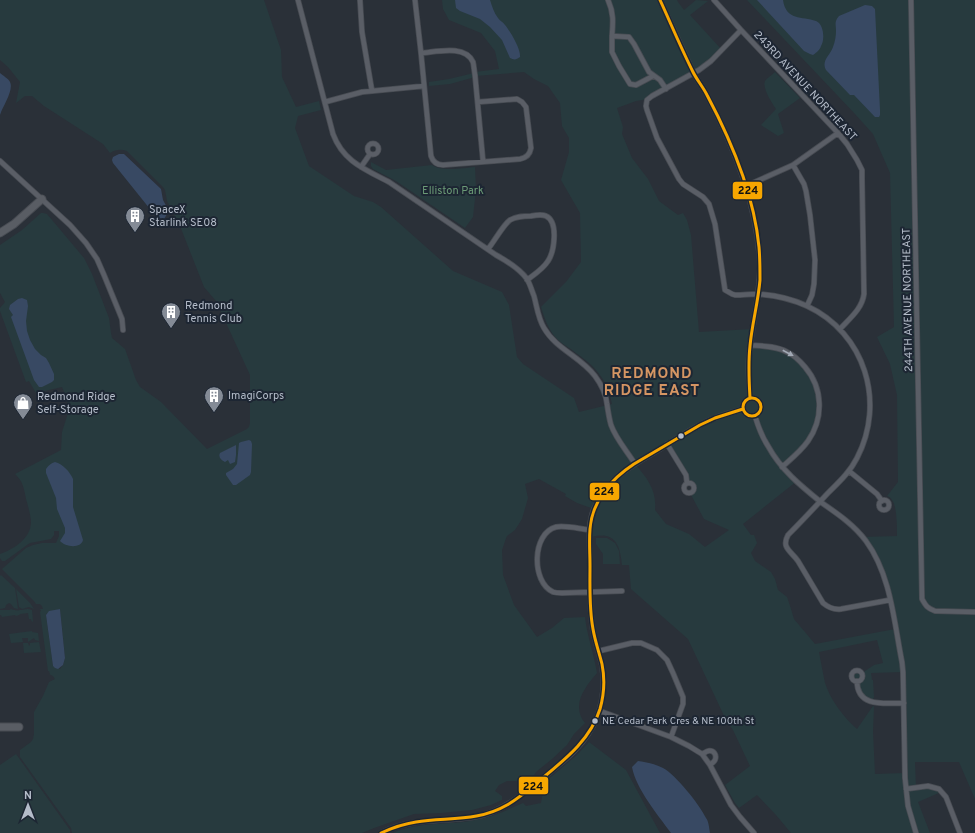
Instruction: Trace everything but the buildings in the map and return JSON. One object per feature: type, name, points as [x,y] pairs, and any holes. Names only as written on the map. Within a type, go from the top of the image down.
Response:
[{"type":"street","points":[[298,0],[333,134],[347,158],[389,182],[511,263],[527,280],[540,321],[549,336],[559,346],[584,364],[600,382],[606,396],[609,419],[615,433],[635,464]]},
{"type":"street","points":[[360,0],[362,32],[372,91]]},
{"type":"street","points":[[415,0],[431,156],[434,162],[441,165],[522,158],[529,154],[531,148],[526,107],[522,102],[517,100],[478,102]]},
{"type":"street","points":[[608,0],[612,8],[613,20],[612,52],[619,66],[630,84],[636,84],[653,76]]},
{"type":"street","points":[[660,0],[694,73],[729,142],[746,186],[754,219],[760,269],[749,356],[748,380],[750,398]]},
{"type":"street","name":"243RD AVENUE NORTHEAST","points":[[714,0],[838,133],[853,153],[862,170],[863,300],[858,309],[840,329]]},
{"type":"street","name":"244TH AVENUE NORTHEAST","points":[[911,0],[922,599],[929,609],[935,611],[975,612]]},
{"type":"street","points":[[741,30],[711,61],[694,73],[647,100],[647,110],[655,133],[679,179],[683,184],[703,197],[712,210],[725,290],[732,294],[758,294],[787,299],[807,306],[822,314],[840,329],[855,349],[863,366],[870,392],[867,434],[849,471],[788,535],[785,544],[788,550],[798,561],[823,603],[827,606],[836,610],[890,600]]},
{"type":"street","points":[[612,36],[629,38],[634,44],[649,72],[660,80],[666,89]]},
{"type":"street","points":[[421,53],[455,50],[463,52],[473,61],[483,161]]},
{"type":"street","points":[[324,102],[352,94],[424,86]]},
{"type":"street","points":[[746,186],[793,165],[838,133]]},
{"type":"street","points":[[361,167],[370,154]]},
{"type":"street","points":[[0,161],[70,225],[86,243],[97,259],[112,292],[122,319],[123,330]]},
{"type":"street","points":[[793,165],[804,184],[806,191],[815,260],[814,284],[812,295],[807,306]]},
{"type":"street","points":[[0,233],[14,224],[42,199]]},
{"type":"street","points":[[488,249],[507,223],[513,219],[540,215],[545,215],[548,217],[553,224],[554,243],[552,253],[544,266],[527,280]]},
{"type":"street","points":[[750,345],[774,348],[787,352],[796,358],[810,373],[818,389],[820,410],[818,422],[814,432],[801,450],[782,467]]},
{"type":"street","points":[[750,398],[756,399],[760,403],[761,409],[755,416],[746,414],[743,409],[745,401],[750,398]]},
{"type":"street","points":[[381,833],[398,826],[414,822],[475,816],[492,812],[506,806],[523,794],[573,752],[589,734],[600,711],[603,686],[599,651],[592,627],[590,592],[590,523],[599,499],[614,479],[667,444],[705,422],[743,409]]},
{"type":"street","points":[[755,416],[767,446],[776,461],[789,475],[851,524],[866,541],[882,569],[886,581],[902,662],[906,789],[908,806],[916,833]]},
{"type":"street","points":[[667,444],[686,475],[687,483]]},
{"type":"street","points":[[849,471],[877,494],[882,501]]},
{"type":"street","points":[[590,530],[562,527],[551,529],[545,534],[539,547],[538,557],[539,575],[542,582],[550,590],[562,593],[622,590]]},
{"type":"street","points":[[599,651],[632,643],[641,644],[656,650],[667,660],[680,690],[683,704],[671,737]]},
{"type":"street","points":[[857,681],[859,692],[869,701],[879,703],[904,703]]},
{"type":"street","points":[[600,711],[671,737],[690,746],[702,754],[731,805],[754,833]]},
{"type":"street","points":[[0,727],[19,727]]},
{"type":"street","points":[[702,754],[708,751],[714,752],[716,755],[715,759],[710,766]]},
{"type":"street","points":[[906,789],[928,786],[939,789],[946,797],[960,833]]},
{"type":"green space","points":[[0,0],[264,0],[281,50],[282,77],[296,107],[319,101],[321,110],[298,116],[295,128],[309,166],[354,196],[373,202],[381,207],[453,271],[502,292],[509,305],[517,357],[523,364],[574,398],[579,412],[612,404],[607,387],[600,374],[589,363],[555,337],[548,325],[541,307],[566,282],[581,262],[580,213],[561,180],[569,152],[569,138],[562,126],[560,103],[548,86],[524,72],[475,76],[450,84],[429,86],[429,82],[449,79],[475,72],[499,69],[495,51],[481,33],[449,20],[443,9],[442,0],[677,0],[684,10],[696,0],[708,1],[690,15],[722,50],[711,61],[648,99],[636,101],[617,108],[623,127],[622,134],[632,158],[648,179],[659,201],[678,215],[683,213],[687,220],[691,235],[699,332],[753,329],[751,345],[775,348],[796,358],[815,381],[819,410],[808,441],[782,467],[797,481],[743,524],[751,535],[754,535],[757,543],[751,553],[755,561],[771,572],[778,590],[787,597],[794,619],[815,644],[895,629],[881,569],[862,537],[897,536],[894,503],[891,498],[887,496],[898,482],[897,395],[890,364],[877,337],[894,327],[890,173],[873,134],[747,0],[975,0],[975,799],[959,762],[915,762],[916,788],[928,786],[941,792],[918,802],[930,833],[791,833],[757,795],[739,808],[725,785],[750,766],[733,730],[726,720],[688,639],[631,589],[629,565],[622,565],[617,543],[610,537],[590,537],[594,509],[577,503],[565,496],[566,494],[539,479],[525,484],[528,498],[522,519],[515,530],[507,536],[502,550],[503,575],[514,605],[537,637],[552,628],[564,618],[585,617],[597,673],[586,687],[581,697],[579,710],[585,723],[574,734],[567,745],[536,772],[530,781],[507,781],[499,785],[495,791],[502,796],[502,800],[491,805],[472,810],[414,814],[362,833],[72,833],[71,828],[20,757],[20,750],[33,739],[34,712],[49,682],[55,679],[49,674],[48,671],[40,612],[40,609],[43,609],[42,606],[40,604],[36,604],[2,569],[26,548],[42,543],[56,543],[59,536],[59,531],[54,531],[54,535],[51,539],[30,543],[5,561],[2,561],[0,558],[0,554],[21,542],[29,532],[31,526],[31,517],[24,489],[20,479],[15,474],[61,450],[62,432],[68,413],[68,406],[62,387],[36,393],[29,381],[26,382],[0,311],[0,308],[5,302],[0,293],[0,245],[22,230],[41,213],[47,214],[84,258],[92,274],[109,318],[112,338],[125,349],[140,387],[161,402],[207,449],[249,427],[250,375],[216,301],[204,287],[180,226],[167,201],[163,187],[127,151],[118,150],[110,153],[103,144],[44,106],[32,96],[25,96],[16,103],[20,82],[8,67],[0,60]],"holes":[[[667,445],[687,480],[693,486],[694,490],[690,493],[704,519],[729,530],[705,547],[689,534],[666,524],[655,510],[653,490],[635,464]],[[60,609],[65,658],[60,669],[53,666],[46,614]],[[877,640],[883,663],[874,665],[862,673],[859,671],[852,674],[852,677],[865,699],[872,702],[874,697],[871,673],[903,672],[905,773],[875,774],[873,731],[874,707],[873,706],[857,729],[852,725],[842,714],[827,689],[819,652]]]},
{"type":"green space","points":[[775,72],[800,98],[778,114],[784,133],[778,136],[761,125],[776,109],[764,84],[765,81]]},
{"type":"green space","name":"Elliston Park","points":[[371,162],[386,170],[432,165],[447,169],[475,167],[476,189],[473,217],[465,228],[396,181],[373,169]]},
{"type":"green space","points":[[596,538],[607,538],[615,543],[619,551],[620,564],[603,564],[603,554],[596,544]]},
{"type":"green space","points":[[1,575],[15,588],[18,609],[14,608],[9,603],[5,608],[0,609]]},
{"type":"green space","points":[[16,589],[34,609],[29,607],[22,609],[19,607]]},
{"type":"green space","points":[[0,610],[32,610],[33,621],[32,622],[31,619],[29,619],[28,613],[2,617],[0,615]]},
{"type":"green space","points":[[32,631],[38,633],[39,641],[35,640],[34,638],[28,642],[28,638],[22,638],[23,642],[11,643],[9,634]]},
{"type":"green space","points":[[39,642],[41,652],[24,653],[23,643],[28,643],[29,646],[30,643]]},
{"type":"green space","points":[[589,742],[626,770],[660,833],[393,833],[402,829],[421,825],[481,819],[523,803],[526,806],[541,803],[545,782],[577,755]]},
{"type":"green space","points":[[16,754],[70,830],[70,833],[0,833],[0,765]]},
{"type":"water","points":[[455,0],[490,0],[497,16],[515,40],[519,49],[520,57],[517,59],[510,58],[502,40],[490,27],[480,19],[456,8]]},
{"type":"water","points":[[757,0],[783,0],[787,11],[791,15],[819,23],[821,25],[823,36],[819,50],[813,55],[804,51]]},
{"type":"water","points":[[865,5],[872,6],[875,9],[880,110],[879,117],[875,117],[854,95],[850,95],[826,70],[825,67],[825,61],[832,50],[834,43],[837,18]]},
{"type":"water","points":[[0,73],[8,79],[11,89],[0,115]]},
{"type":"water","points":[[119,154],[124,154],[161,189],[163,200],[169,211],[164,219],[158,219],[113,163],[113,157]]},
{"type":"water","points":[[22,298],[27,300],[28,306],[26,321],[30,340],[35,349],[46,358],[54,374],[54,380],[42,387],[39,387],[34,380],[11,317],[13,315],[9,309],[10,305]]},
{"type":"water","points":[[249,440],[252,444],[250,475],[236,485],[233,485],[226,473],[233,469],[237,464],[239,443]]},
{"type":"water","points":[[236,445],[235,462],[230,464],[228,460],[225,462],[221,459],[219,456],[220,453]]},
{"type":"water","points":[[55,462],[66,469],[73,479],[73,507],[83,540],[82,543],[76,546],[65,545],[60,541],[65,533],[65,528],[57,509],[56,498],[46,473],[46,469]]},
{"type":"water","points":[[60,609],[65,658],[63,665],[58,669],[53,666],[46,615],[49,611]]},
{"type":"water","points":[[638,761],[650,763],[663,768],[687,790],[708,821],[710,833],[671,833],[648,802],[638,784],[632,767]]},
{"type":"transit line","name":"224","points":[[660,0],[693,72],[725,131],[747,188],[752,208],[759,247],[760,280],[749,353],[750,398]]},
{"type":"transit line","name":"224","points":[[752,398],[758,401],[761,407],[758,413],[752,416],[746,413],[743,407],[746,401],[752,398]]},
{"type":"transit line","name":"224","points":[[381,833],[398,826],[411,823],[474,817],[507,805],[527,791],[562,762],[585,738],[600,709],[604,681],[602,664],[593,629],[590,598],[590,529],[594,509],[610,484],[634,464],[700,425],[715,418],[743,409]]},
{"type":"place","name":"SpaceX Starlink SE08","points":[[135,233]]},
{"type":"place","name":"Redmond Tennis Club","points":[[171,329]]},
{"type":"place","name":"ImagiCorps","points":[[214,413]]},
{"type":"place","name":"Redmond Ridge Self-Storage","points":[[23,420]]},
{"type":"place","name":"NE Cedar Park Cres & NE 100th St","points":[[595,721]]},
{"type":"district","name":"REDMOND RIDGE EAST","points":[[652,382]]}]
